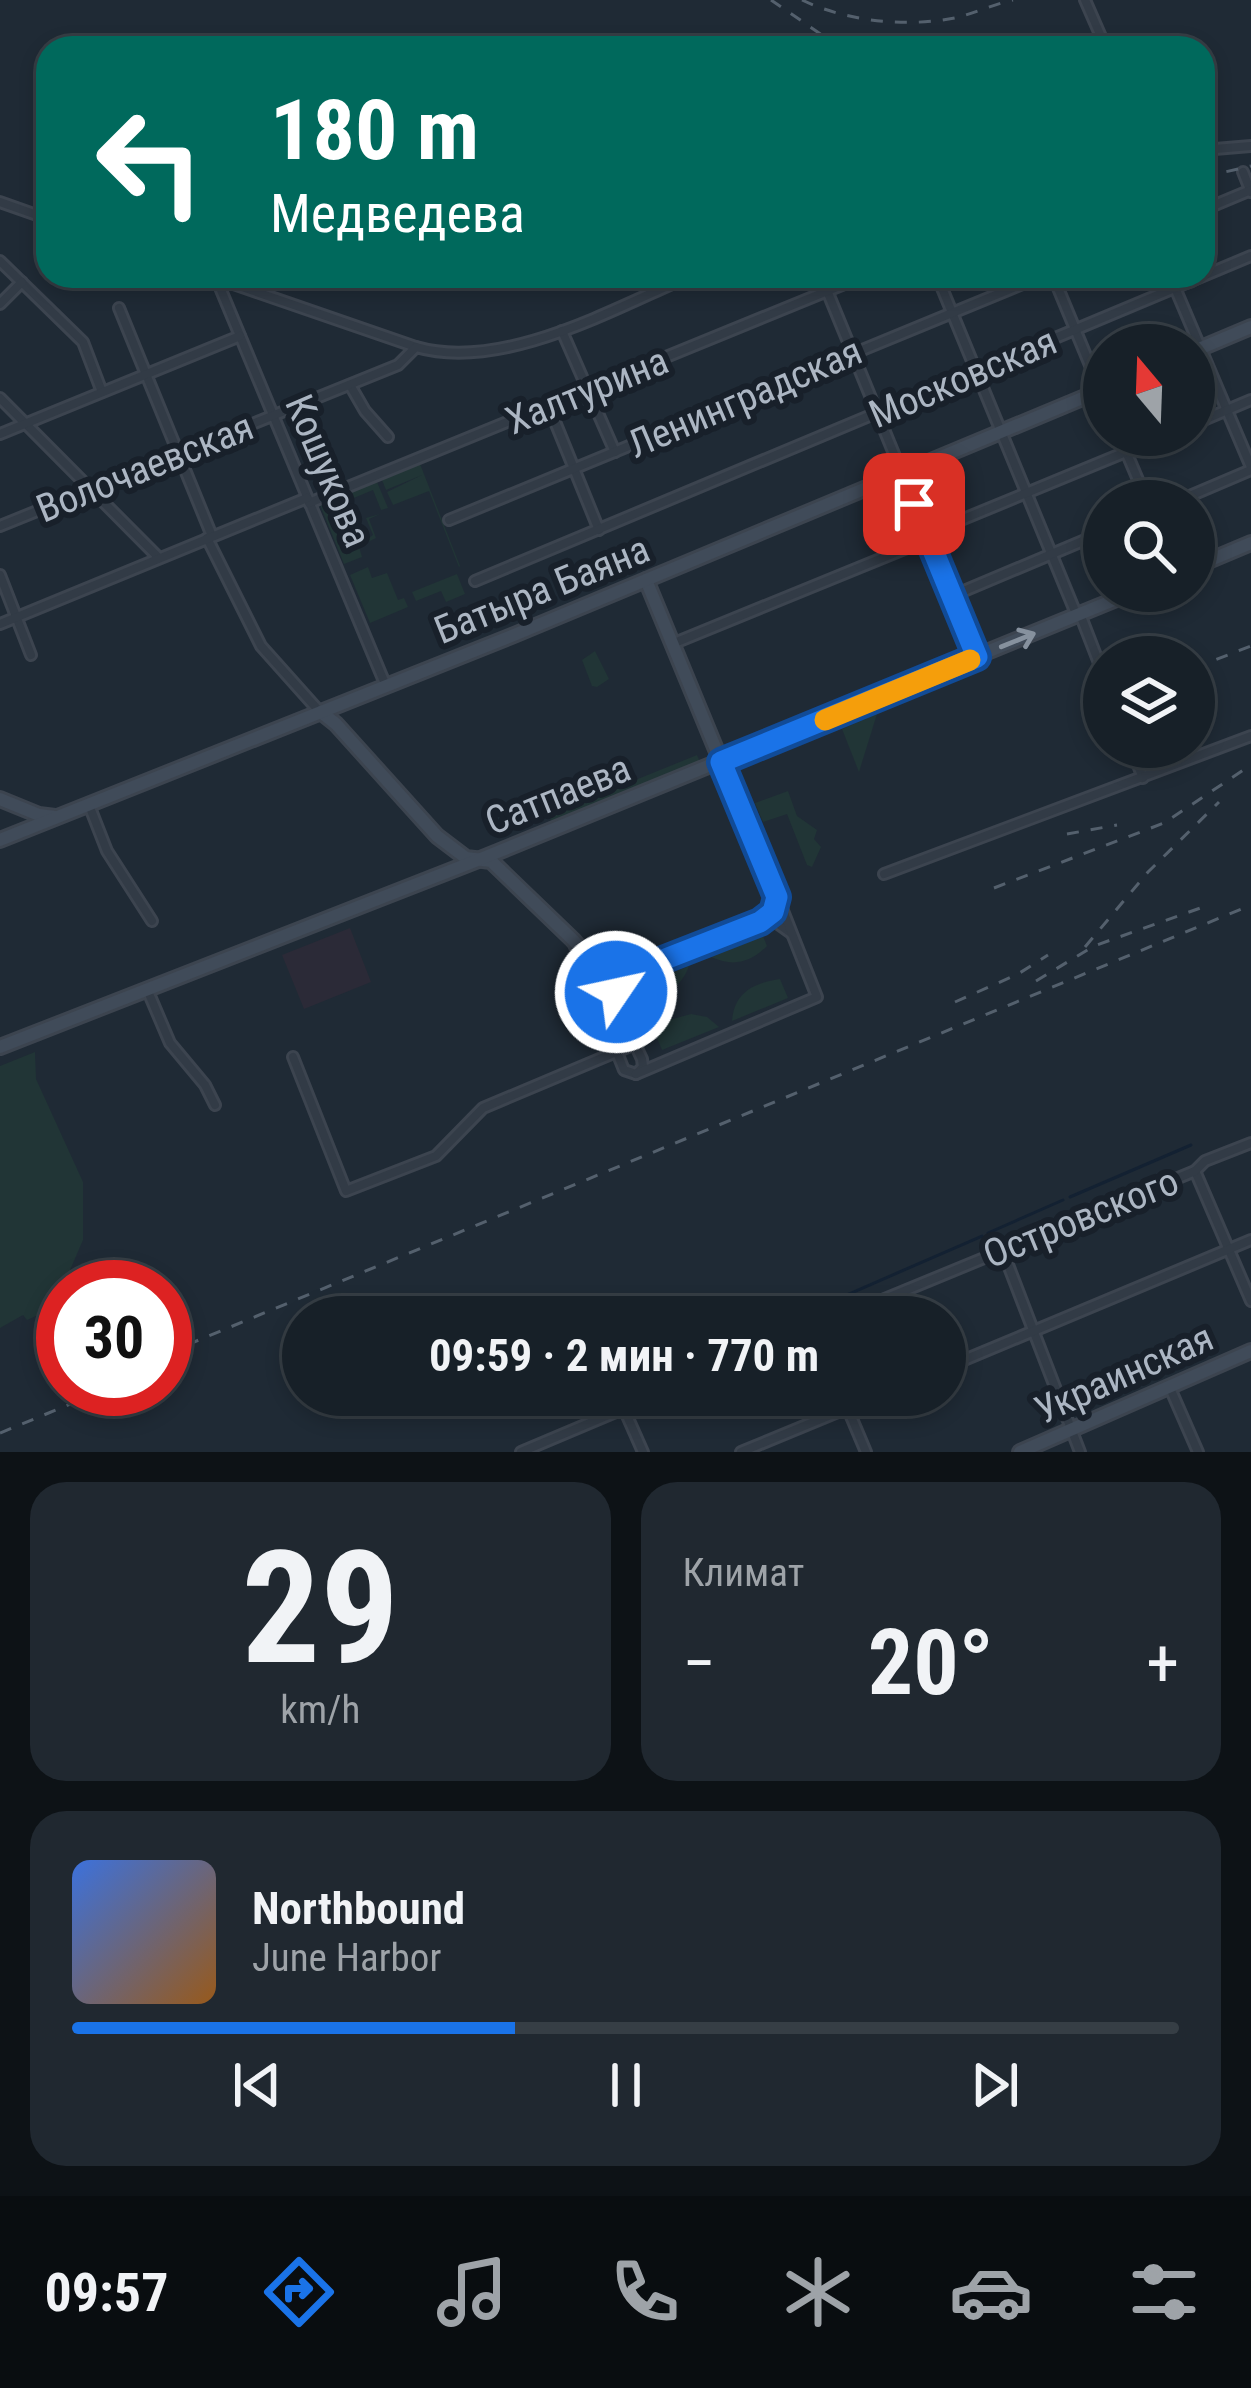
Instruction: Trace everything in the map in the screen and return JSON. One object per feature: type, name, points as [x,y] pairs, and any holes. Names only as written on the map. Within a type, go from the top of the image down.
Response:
[{"type":"street","points":[[1085,0],[1101,36]]},
{"type":"street","points":[[1215,149],[1251,146]]},
{"type":"street","points":[[1215,204],[1251,191],[1243,172]]},
{"type":"street","points":[[0,202],[36,215]]},
{"type":"street","name":"Московская","points":[[1215,271],[1251,256]]},
{"type":"street","points":[[0,261],[82,341],[102,392]]},
{"type":"street","points":[[0,304],[22,282]]},
{"type":"street","name":"Кошукова","points":[[218,288],[386,686]]},
{"type":"street","points":[[245,288],[416,347],[447,353],[479,352],[562,331],[662,288]]},
{"type":"street","points":[[826,288],[977,657]]},
{"type":"street","name":"Халтурина","points":[[0,624],[209,537],[549,407],[834,288]]},
{"type":"street","points":[[942,288],[1088,636]]},
{"type":"street","name":"Ленинградская","points":[[449,520],[1013,288]]},
{"type":"street","points":[[1058,288],[1083,348]]},
{"type":"street","points":[[1175,288],[1188,324]]},
{"type":"street","name":"Московская","points":[[475,581],[1175,288]]},
{"type":"street","points":[[119,308],[209,537],[261,646],[300,694],[336,724],[437,836],[469,859],[490,861],[615,976],[616,997]]},
{"type":"street","points":[[1215,342],[1251,327]]},
{"type":"street","points":[[562,331],[615,452]]},
{"type":"street","points":[[0,434],[240,336]]},
{"type":"street","name":"Волочаевская","points":[[0,526],[405,362],[416,347]]},
{"type":"street","points":[[350,385],[388,436]]},
{"type":"street","points":[[1215,386],[1251,469],[1215,485]]},
{"type":"street","points":[[0,398],[159,558]]},
{"type":"street","points":[[1215,415],[1251,400]]},
{"type":"street","name":"Батыра Баяна","points":[[5,838],[1083,401]]},
{"type":"street","points":[[549,407],[599,530]]},
{"type":"street","points":[[673,644],[1116,456]]},
{"type":"street","points":[[952,596],[1083,541]]},
{"type":"street","points":[[1215,558],[1251,543]]},
{"type":"street","points":[[0,574],[31,655]]},
{"type":"street","points":[[573,940],[626,1072],[636,1074],[817,997],[646,580]]},
{"type":"street","name":"Сатпаева","points":[[0,1048],[451,871],[1086,612]]},
{"type":"street","points":[[336,724],[330,713],[338,706]]},
{"type":"street","points":[[884,874],[1251,736]]},
{"type":"street","points":[[1139,768],[1143,778]]},
{"type":"street","points":[[5,802],[57,817]]},
{"type":"street","points":[[5,802],[20,813],[22,823],[5,838]]},
{"type":"street","points":[[89,805],[107,851],[152,921]]},
{"type":"street","points":[[421,881],[447,860],[437,836]]},
{"type":"street","points":[[451,871],[459,862],[453,849]]},
{"type":"street","points":[[615,976],[760,922],[773,912],[777,897]]},
{"type":"street","points":[[760,922],[777,923],[793,935]]},
{"type":"street","points":[[615,976],[616,997],[643,1064],[636,1074]]},
{"type":"street","points":[[147,989],[170,1043],[205,1084],[214,1105]]},
{"type":"street","points":[[292,1057],[346,1191],[436,1156],[483,1108],[635,1044]]},
{"type":"street","name":"Островского","points":[[891,1296],[1195,1172],[1205,1161],[1251,1143]]},
{"type":"street","points":[[1195,1172],[1251,1301]]},
{"type":"street","points":[[966,1359],[1251,1240]]},
{"type":"street","points":[[1002,1249],[1081,1452]]},
{"type":"street","name":"Украинская","points":[[1020,1452],[1251,1351]]},
{"type":"street","points":[[1169,1387],[1198,1452]]},
{"type":"street","points":[[521,1452],[607,1416]]},
{"type":"street","points":[[627,1416],[643,1452]]},
{"type":"street","points":[[741,1452],[829,1416]]},
{"type":"street","points":[[851,1416],[866,1452]]},
{"type":"shaded area","points":[[350,928],[371,982],[304,1009],[282,955]]},
{"type":"green space","points":[[420,464],[459,567],[429,491],[393,505],[387,492],[422,475],[386,490],[382,480]]},
{"type":"green space","points":[[377,482],[388,508],[381,510],[373,490],[349,500],[366,540],[373,535],[366,518],[380,514],[369,519],[376,538],[358,543],[362,557],[344,564],[320,505]]},
{"type":"green space","points":[[368,567],[372,578],[387,573],[398,600],[404,598],[408,607],[370,623],[350,575]]},
{"type":"green space","points":[[457,574],[465,594],[446,602],[441,591],[416,601],[412,592]]},
{"type":"green space","points":[[595,651],[609,679],[597,687],[592,686],[582,660]]},
{"type":"green space","points":[[877,714],[859,772],[842,729]]},
{"type":"green space","points":[[697,755],[700,762],[551,821],[549,815]]},
{"type":"green space","points":[[612,773],[615,782],[547,809],[543,800]]},
{"type":"green space","points":[[788,791],[797,816],[817,830],[814,839],[821,847],[812,867],[807,865],[787,814],[763,822],[755,803]]},
{"type":"green space","points":[[763,936],[767,946],[748,960],[727,962],[711,957]]},
{"type":"green space","points":[[689,966],[671,990],[641,998],[636,987]]},
{"type":"green space","points":[[780,979],[788,998],[732,1021],[741,996]]},
{"type":"green space","points":[[691,1014],[707,1017],[719,1027],[662,1050],[654,1031],[669,1020]]},
{"type":"green space","points":[[35,1052],[36,1079],[83,1182],[83,1240],[74,1260],[36,1260],[36,1316],[27,1320],[23,1315],[0,1328],[0,1066]]},
{"type":"waterway","points":[[1070,1197],[1191,1145]]},
{"type":"waterway","points":[[988,1233],[1063,1200]]},
{"type":"waterway","points":[[844,1296],[982,1236]]},
{"type":"railway","points":[[771,0],[824,36]]},
{"type":"railway","points":[[802,0],[859,18],[899,22],[959,17],[1013,0]]},
{"type":"railway","points":[[1215,174],[1251,166]]},
{"type":"railway","points":[[1215,660],[1251,646]]},
{"type":"railway","points":[[994,888],[1164,823],[1251,765]]},
{"type":"railway","points":[[1085,947],[1148,872],[1219,802]]},
{"type":"railway","points":[[1067,834],[1117,825]]},
{"type":"railway","points":[[192,1343],[1251,905]]},
{"type":"railway","points":[[1036,981],[1094,946],[1206,906]]},
{"type":"railway","points":[[955,1002],[1048,955]]},
{"type":"railway","points":[[0,1433],[41,1416]]},
{"type":"slow traffic","points":[[825,720],[970,660]]},
{"type":"route","points":[[616,992],[627,974],[760,922],[776,908],[777,897],[721,762],[977,657],[914,504]]}]
